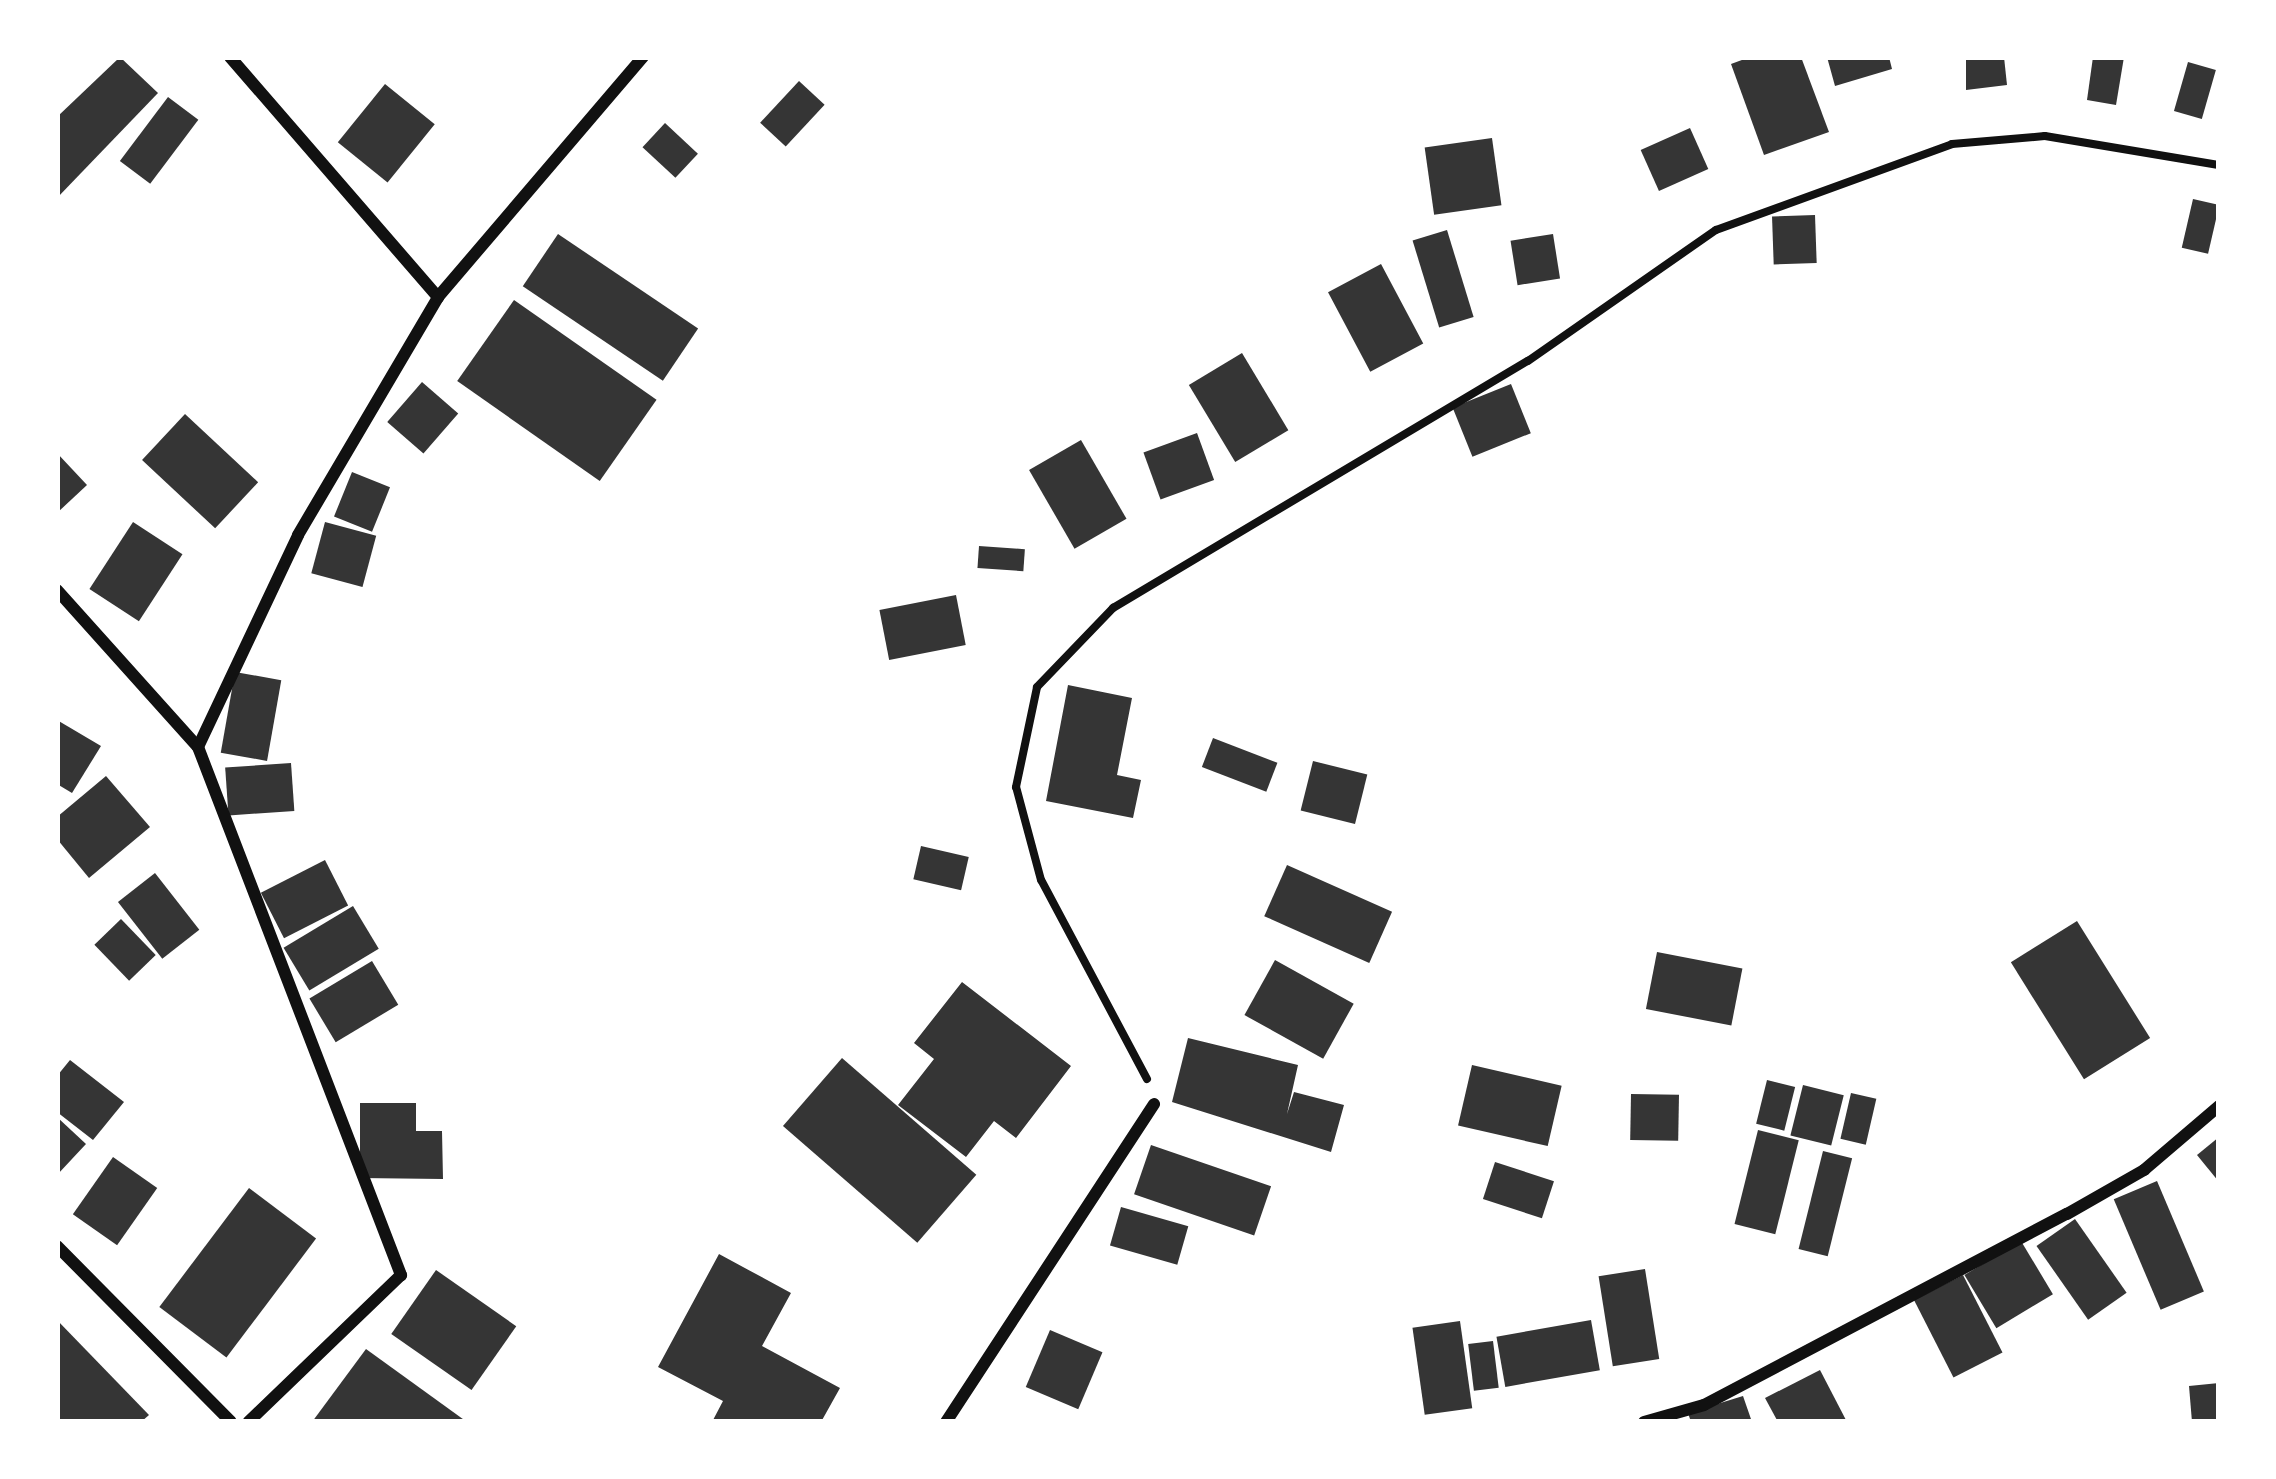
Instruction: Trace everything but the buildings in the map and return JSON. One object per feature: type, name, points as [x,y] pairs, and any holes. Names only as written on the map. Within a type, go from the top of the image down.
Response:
[{"type":"street","points":[[230,57],[438,297]]},
{"type":"street","points":[[198,747],[298,535],[438,297],[643,57]]},
{"type":"street","points":[[57,590],[198,747],[401,1275],[248,1422]]},
{"type":"street","points":[[946,1422],[1154,1104]]},
{"type":"street","points":[[1644,1422],[1704,1405],[2067,1214],[2144,1170],[2219,1106]]},
{"type":"street","points":[[57,1246],[230,1422]]},
{"type":"path","points":[[1154,1104],[1042,880],[1016,787],[1037,687],[1113,608],[1738,221],[1952,144],[2045,136],[2219,165]]}]
